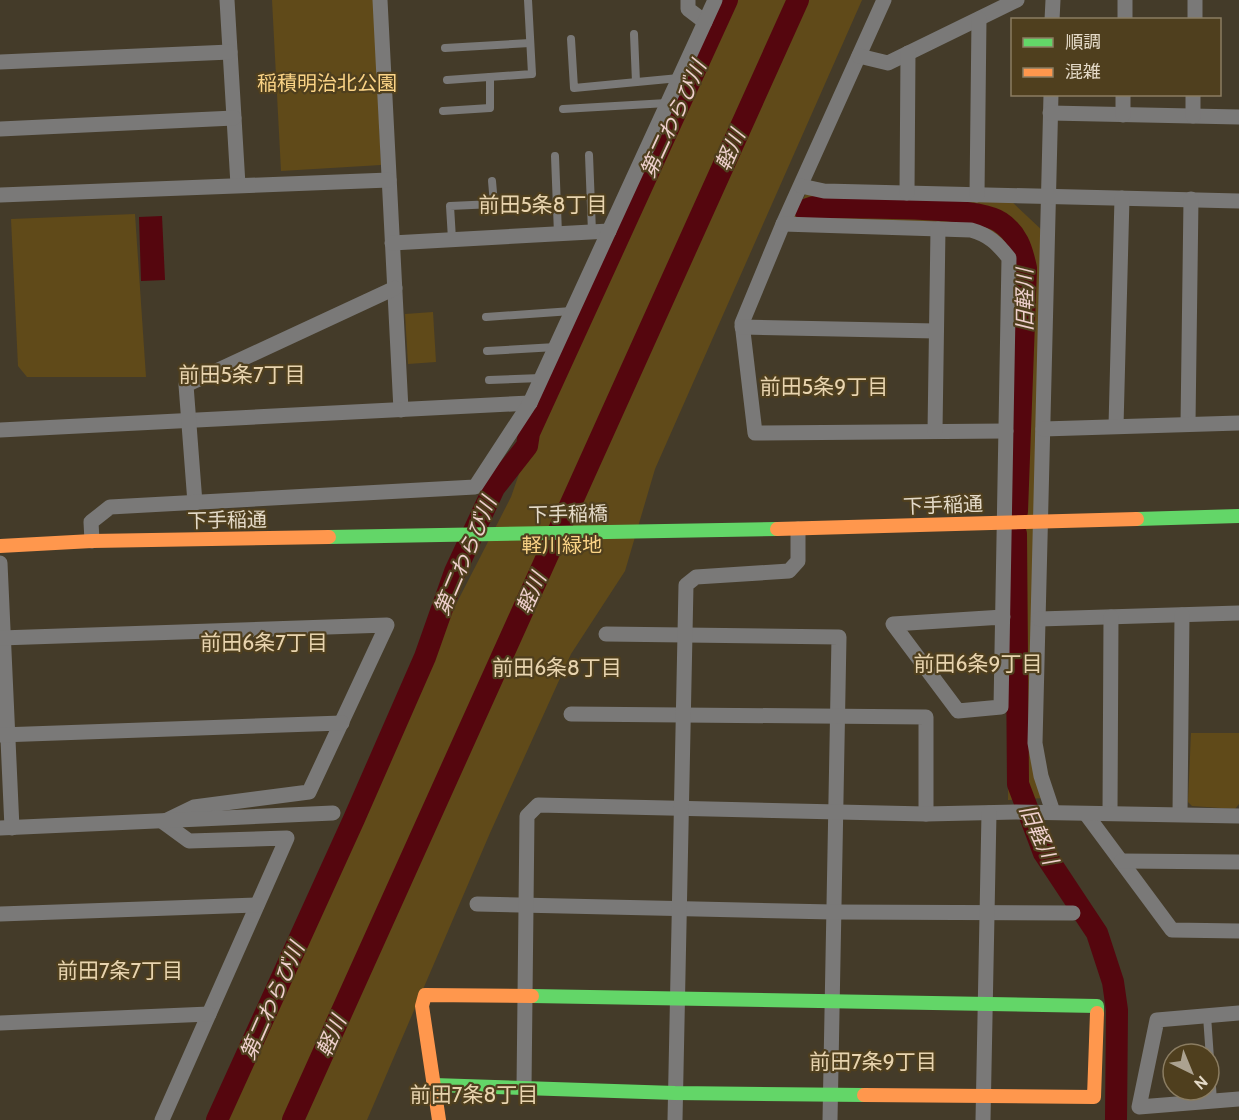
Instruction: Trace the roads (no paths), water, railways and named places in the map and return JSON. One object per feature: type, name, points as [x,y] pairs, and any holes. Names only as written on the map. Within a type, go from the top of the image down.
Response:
[{"type":"street","points":[[227,0],[238,185]]},
{"type":"street","points":[[380,0],[401,410]]},
{"type":"street","points":[[688,0],[688,9],[705,22]]},
{"type":"street","points":[[92,542],[91,522],[110,507],[475,487],[530,403],[715,0]]},
{"type":"street","points":[[884,0],[783,224],[742,322],[755,433],[1006,431]]},
{"type":"street","points":[[859,56],[888,63],[1017,0]]},
{"type":"street","points":[[1052,18],[1053,0]]},
{"type":"street","points":[[1125,0],[1125,18]]},
{"type":"street","points":[[1195,0],[1195,18]]},
{"type":"street","points":[[977,195],[979,18]]},
{"type":"street","points":[[0,62],[230,52]]},
{"type":"street","points":[[908,52],[908,193]]},
{"type":"street","points":[[1048,812],[1035,743],[1051,96]]},
{"type":"street","points":[[1123,115],[1124,96]]},
{"type":"street","points":[[1193,96],[1193,116]]},
{"type":"street","points":[[1050,113],[1239,117]]},
{"type":"street","points":[[0,129],[234,118]]},
{"type":"street","points":[[0,195],[389,180]]},
{"type":"street","points":[[801,186],[825,191],[1239,201]]},
{"type":"street","points":[[1116,426],[1122,198]]},
{"type":"street","points":[[1188,424],[1191,200]]},
{"type":"street","points":[[783,224],[971,230],[986,234],[1009,258],[1001,707],[958,711],[893,624],[1002,617]]},
{"type":"street","points":[[935,431],[938,229]]},
{"type":"street","points":[[392,243],[609,231]]},
{"type":"street","points":[[195,503],[186,386],[395,288]]},
{"type":"street","points":[[742,327],[936,331]]},
{"type":"street","points":[[0,430],[530,403]]},
{"type":"street","points":[[1043,429],[1239,423]]},
{"type":"street","name":"下手稲通","points":[[647,532],[1239,516]]},
{"type":"street","points":[[675,1120],[686,585],[696,576],[789,571],[798,561],[798,529]]},
{"type":"street","name":"下手稲橋","points":[[454,535],[647,532]]},
{"type":"street","name":"下手稲通","points":[[0,546],[454,535]]},
{"type":"street","points":[[0,563],[6,828],[333,813]]},
{"type":"street","points":[[1038,619],[1239,613]]},
{"type":"street","points":[[1180,814],[1182,615]]},
{"type":"street","points":[[1110,813],[1111,617]]},
{"type":"street","points":[[1,638],[387,625],[309,792],[194,807],[163,822]]},
{"type":"street","points":[[606,634],[684,633],[839,637],[830,1120]]},
{"type":"street","points":[[571,714],[682,713],[838,718],[926,717],[926,814]]},
{"type":"street","points":[[3,734],[342,723]]},
{"type":"street","points":[[524,1088],[527,816],[538,806],[926,814],[1048,812],[1239,816]]},
{"type":"street","points":[[984,1120],[989,813]]},
{"type":"street","points":[[1086,814],[1172,930],[1239,931]]},
{"type":"street","points":[[162,1120],[287,838],[189,841],[163,822]]},
{"type":"street","points":[[1120,861],[1239,862]]},
{"type":"street","points":[[477,904],[679,910],[1073,913]]},
{"type":"street","points":[[0,914],[257,905]]},
{"type":"street","points":[[434,1085],[675,1093],[1094,1097],[1097,1006],[986,1002],[425,995],[422,1006],[439,1120]]},
{"type":"street","points":[[1201,1102],[1139,1107],[1157,1020],[1239,1013]]},
{"type":"street","points":[[0,1023],[209,1014]]},
{"type":"street","points":[[1221,1100],[1239,1099]]},
{"type":"lane","points":[[447,80],[532,74],[528,0]]},
{"type":"lane","points":[[634,34],[636,82]]},
{"type":"lane","points":[[571,39],[574,88],[679,78]]},
{"type":"lane","points":[[445,48],[531,43]]},
{"type":"lane","points":[[444,111],[490,108],[490,77]]},
{"type":"lane","points":[[563,110],[668,103]]},
{"type":"lane","points":[[588,155],[592,232]]},
{"type":"lane","points":[[555,156],[558,234]]},
{"type":"lane","points":[[452,239],[450,206],[494,204],[492,181]]},
{"type":"lane","points":[[486,317],[572,310]]},
{"type":"lane","points":[[487,351],[556,347]]},
{"type":"lane","points":[[489,380],[542,378]]},
{"type":"lane","points":[[1207,1016],[1209,1042]]},
{"type":"waterway","name":"第二わらび川","points":[[217,1120],[425,657],[455,572],[494,488],[527,446],[529,433],[727,0]]},
{"type":"waterway","name":"軽川","points":[[293,1120],[798,0]]},
{"type":"waterway","name":"旧軽川","points":[[805,210],[814,207],[882,208],[965,213],[1000,222],[1015,236],[1026,268],[1017,511]]},
{"type":"waterway","name":"旧軽川","points":[[1016,534],[1018,784],[1044,853],[1097,933],[1113,982],[1117,1010],[1116,1120]]},
{"type":"district","name":"前田5条8丁目","points":[[543,204]]},
{"type":"district","name":"前田5条7丁目","points":[[242,374]]},
{"type":"district","name":"前田5条9丁目","points":[[824,386]]},
{"type":"district","name":"前田6条7丁目","points":[[264,642]]},
{"type":"district","name":"前田6条9丁目","points":[[978,663]]},
{"type":"district","name":"前田6条8丁目","points":[[557,667]]},
{"type":"district","name":"前田7条7丁目","points":[[120,970]]},
{"type":"district","name":"前田7条9丁目","points":[[873,1061]]},
{"type":"district","name":"前田7条8丁目","points":[[474,1094]]},
{"type":"park label","name":"稲積明治北公園","points":[[327,83]]},
{"type":"park label","name":"軽川緑地","points":[[562,545]]}]
